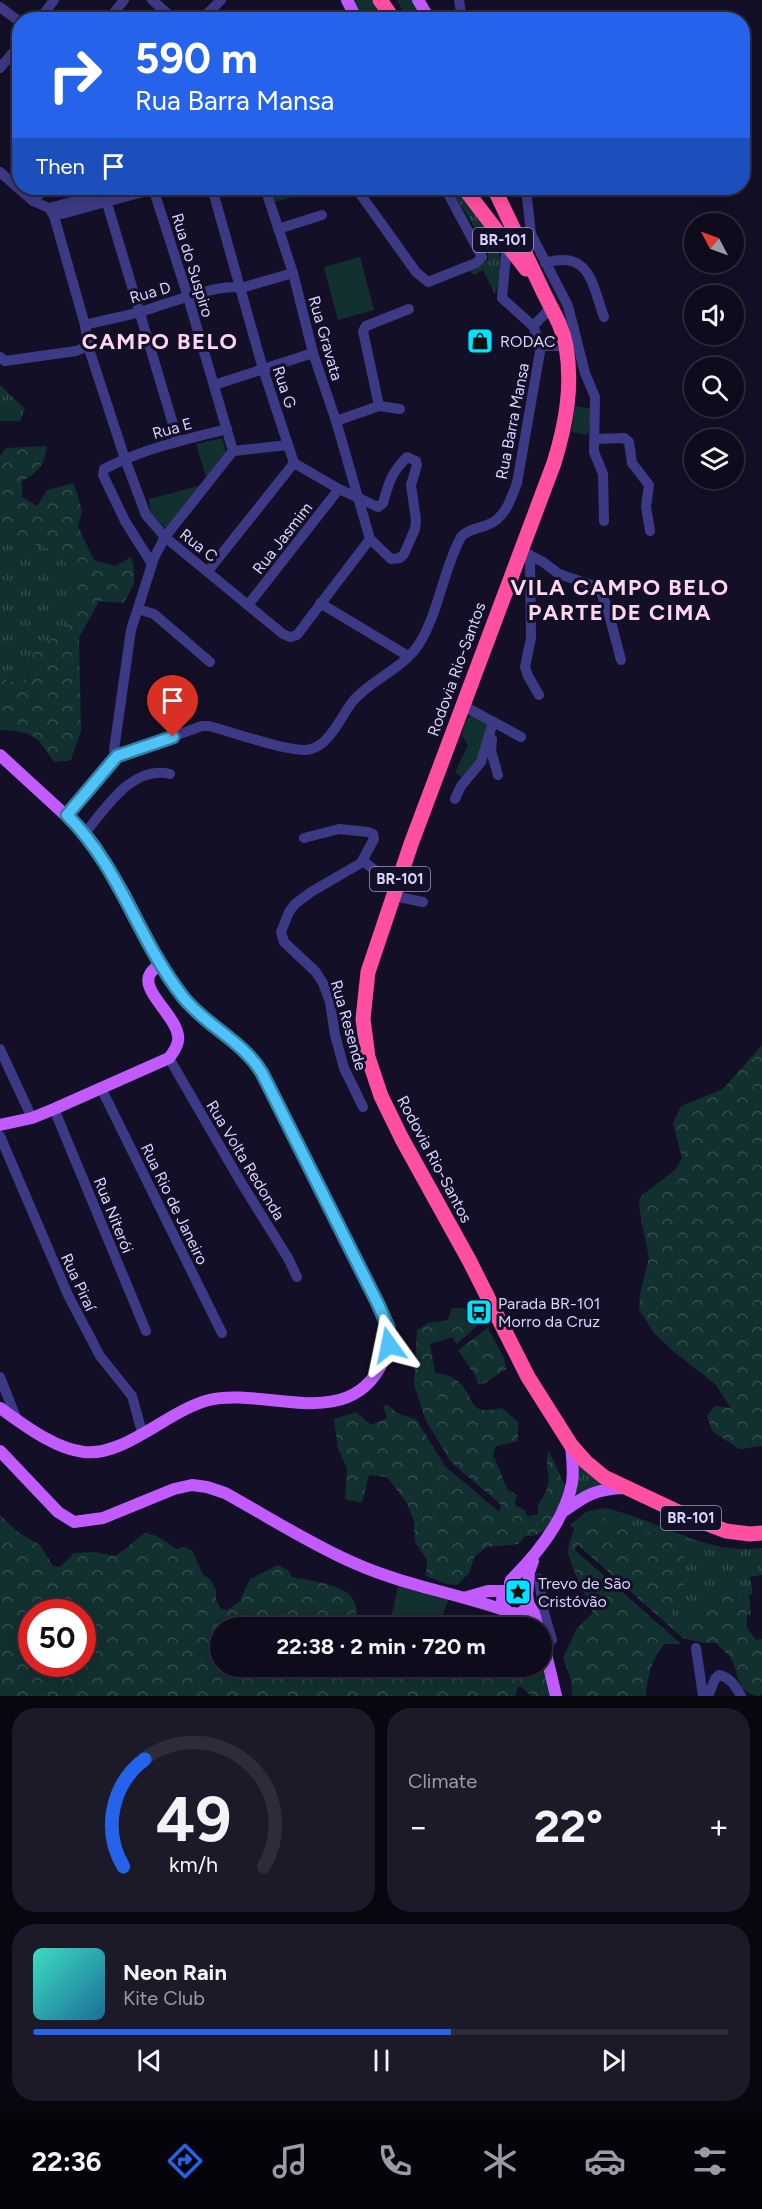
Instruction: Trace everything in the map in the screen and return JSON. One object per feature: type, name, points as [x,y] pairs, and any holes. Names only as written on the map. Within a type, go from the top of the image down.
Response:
[{"type":"highway","name":"Rodovia Rio-Santos","points":[[469,195],[543,291]]},
{"type":"highway","name":"Rodovia Rio-Santos","points":[[497,195],[552,307],[566,346],[569,402],[563,433],[525,553],[462,705],[368,972],[363,1019],[369,1057],[378,1086],[402,1139],[474,1270],[528,1377],[571,1445],[595,1470],[624,1488],[726,1531],[762,1533]]},
{"type":"main road","points":[[0,755],[85,833],[124,893],[160,964],[189,1004],[245,1051],[262,1073],[378,1304],[388,1327],[389,1345],[377,1374],[355,1394],[326,1402],[301,1404],[244,1397],[210,1400],[189,1408],[112,1449],[98,1453],[70,1449],[0,1408]]},
{"type":"main road","points":[[0,1125],[32,1118],[169,1058],[175,1049],[178,1032],[152,992],[148,979],[160,964]]},
{"type":"main road","points":[[516,1617],[502,1600],[510,1590],[511,1580],[536,1554],[564,1511],[573,1481],[571,1445]]},
{"type":"main road","points":[[0,1451],[58,1512],[74,1522],[103,1518],[192,1485],[207,1487],[225,1493],[354,1564],[398,1580],[467,1597],[511,1612],[533,1606]]},
{"type":"main road","points":[[564,1511],[592,1492],[624,1488]]},
{"type":"main road","points":[[536,1554],[529,1572],[536,1617]]},
{"type":"main road","points":[[467,1597],[488,1591],[523,1590],[533,1606]]},
{"type":"main road","points":[[552,1676],[556,1696]]},
{"type":"street","points":[[114,12],[124,0]]},
{"type":"street","points":[[152,0],[166,12]]},
{"type":"street","points":[[209,12],[221,0]]},
{"type":"street","points":[[0,68],[12,54]]},
{"type":"street","points":[[0,172],[12,183]]},
{"type":"street","points":[[26,195],[52,212],[85,325],[88,346],[125,459]]},
{"type":"street","points":[[33,201],[39,195]]},
{"type":"street","points":[[52,212],[101,195]]},
{"type":"street","points":[[104,195],[178,441]]},
{"type":"street","name":"Rua do Suspiro","points":[[157,195],[233,451]]},
{"type":"street","name":"Rua G","points":[[214,195],[263,369],[294,463]]},
{"type":"street","name":"Rua Gravata","points":[[267,195],[293,273],[312,353],[336,421],[370,539]]},
{"type":"street","points":[[361,195],[416,272],[428,282],[476,263],[482,256],[449,195]]},
{"type":"street","points":[[527,195],[531,234],[568,306],[585,374],[595,397],[594,452],[603,474],[604,521]]},
{"type":"street","points":[[278,230],[322,214]]},
{"type":"street","name":"Rua Barra Mansa","points":[[117,756],[202,726],[295,750],[311,749],[324,741],[356,699],[418,645],[427,628],[461,537],[470,530],[495,522],[509,504],[517,483],[541,346],[533,327],[502,298],[507,245]]},
{"type":"street","points":[[545,263],[561,258],[580,264],[587,270],[604,317]]},
{"type":"street","name":"Rua D","points":[[85,325],[188,297],[233,286],[241,288],[293,273]]},
{"type":"street","points":[[533,327],[552,307]]},
{"type":"street","points":[[379,406],[363,331],[366,326],[409,309]]},
{"type":"street","points":[[0,357],[5,361],[76,351],[88,346]]},
{"type":"street","name":"Rua Barra Mansa","points":[[541,346],[566,346]]},
{"type":"street","points":[[214,385],[312,353]]},
{"type":"street","points":[[336,421],[379,406],[400,409]]},
{"type":"street","name":"Rua E","points":[[152,564],[125,521],[103,475],[104,469],[125,459],[178,441],[227,429]]},
{"type":"street","points":[[595,439],[624,438],[629,442],[634,467],[649,485],[646,507],[650,531]]},
{"type":"street","points":[[67,815],[117,756],[114,750],[131,630],[152,564],[165,537],[233,451],[288,446]]},
{"type":"street","points":[[208,571],[294,463],[339,489],[378,507],[384,503],[391,475],[407,457],[416,461],[417,465],[411,485],[416,524],[404,554],[400,558],[391,559],[370,539],[320,603],[408,656]]},
{"type":"street","name":"Rua C","points":[[125,459],[146,515],[153,526],[283,634],[290,637],[297,635],[320,603]]},
{"type":"street","name":"Rua Jasmim","points":[[248,605],[339,489]]},
{"type":"street","points":[[525,553],[543,562],[559,574],[597,587],[607,607],[621,660]]},
{"type":"street","points":[[525,553],[532,628],[525,667],[539,695]]},
{"type":"street","points":[[138,609],[154,614],[210,662]]},
{"type":"street","points":[[462,705],[521,737]]},
{"type":"street","points":[[496,724],[491,744],[498,775]]},
{"type":"street","points":[[455,799],[461,786],[481,762],[496,724]]},
{"type":"street","points":[[85,833],[124,788],[135,779],[162,772],[170,774]]},
{"type":"street","points":[[304,838],[339,829],[373,834],[374,839],[363,861],[395,892],[423,902]]},
{"type":"street","name":"Rua Resende","points":[[363,861],[295,904],[281,932],[284,942],[315,971],[323,983],[330,1002],[335,1035],[344,1068],[363,1107]]},
{"type":"street","points":[[0,1049],[32,1118]]},
{"type":"street","name":"Rua Volta Redonda","points":[[169,1058],[288,1258],[297,1277]]},
{"type":"street","name":"Rua Rio de Janeiro","points":[[101,1088],[222,1333]]},
{"type":"street","name":"Rua Niterói","points":[[54,1109],[146,1331]]},
{"type":"street","name":"Rua Piraí","points":[[0,1136],[68,1295],[100,1356],[132,1396],[142,1432]]},
{"type":"street","points":[[0,1377],[17,1420]]},
{"type":"street","points":[[537,1617],[533,1606],[539,1579]]},
{"type":"street","points":[[696,1648],[703,1696]]},
{"type":"street","points":[[708,1696],[715,1679],[722,1675],[733,1684],[741,1696]]},
{"type":"green space","points":[[350,0],[373,0],[378,12],[356,12]]},
{"type":"green space","points":[[397,0],[414,0],[422,12],[403,12]]},
{"type":"green space","points":[[273,195],[300,195],[275,202]]},
{"type":"green space","points":[[454,195],[462,195],[493,238],[498,249],[500,275],[495,294],[483,270],[474,275],[470,271],[488,260],[488,249]]},
{"type":"green space","points":[[360,257],[374,310],[338,320],[324,267]]},
{"type":"green space","points":[[0,385],[25,409],[20,421],[0,421]]},
{"type":"green space","points":[[575,406],[593,409],[588,435],[571,432]]},
{"type":"green space","points":[[222,438],[227,456],[207,480],[196,444]]},
{"type":"green space","points":[[47,446],[40,467],[22,481],[22,497],[37,506],[47,490],[74,483],[82,511],[78,526],[94,560],[115,566],[131,557],[134,576],[130,592],[123,603],[99,601],[79,638],[81,731],[71,760],[54,762],[33,736],[0,730],[0,676],[9,681],[27,683],[32,652],[63,631],[77,599],[73,574],[57,551],[18,540],[0,521],[0,456],[6,448]]},
{"type":"green space","points":[[202,485],[167,529],[151,515],[149,499]]},
{"type":"green space","points":[[0,521],[18,540],[57,550],[73,574],[77,599],[63,631],[32,652],[27,683],[9,681],[0,676]]},
{"type":"green space","points":[[470,715],[491,723],[483,749],[464,778],[455,773],[468,745],[462,736],[464,724]]},
{"type":"green space","points":[[762,1045],[762,1446],[739,1449],[712,1431],[707,1416],[715,1406],[731,1408],[715,1384],[654,1333],[639,1310],[640,1294],[649,1258],[639,1201],[642,1195],[675,1170],[682,1158],[673,1124],[681,1106],[723,1089]]},
{"type":"green space","points":[[452,1308],[469,1310],[481,1322],[457,1344],[452,1337],[430,1344],[435,1373],[447,1375],[462,1385],[477,1408],[492,1410],[502,1408],[518,1422],[518,1441],[496,1446],[493,1455],[508,1490],[517,1495],[516,1506],[525,1510],[527,1516],[538,1514],[539,1503],[548,1486],[547,1456],[549,1451],[566,1488],[557,1513],[548,1527],[535,1535],[526,1536],[518,1544],[487,1547],[475,1556],[469,1573],[457,1585],[446,1584],[426,1576],[427,1560],[415,1542],[414,1521],[407,1503],[387,1477],[369,1475],[362,1503],[345,1499],[347,1468],[338,1449],[334,1419],[356,1412],[371,1425],[387,1418],[383,1405],[388,1405],[400,1414],[416,1419],[445,1466],[499,1512],[501,1505],[451,1462],[426,1421],[414,1384],[417,1330],[428,1323],[448,1320]]},
{"type":"green space","points":[[488,1328],[504,1358],[506,1369],[478,1385],[476,1377],[458,1350]]},
{"type":"green space","points":[[575,1460],[606,1484],[573,1500]]},
{"type":"green space","points":[[604,1508],[721,1547],[762,1548],[762,1575],[750,1577],[753,1593],[749,1595],[751,1616],[747,1613],[743,1595],[704,1599],[695,1618],[678,1627],[669,1606],[675,1543],[649,1532],[620,1525],[598,1515],[584,1518],[574,1528],[570,1525],[586,1512]]},
{"type":"green space","points":[[0,1515],[19,1533],[40,1545],[53,1566],[60,1567],[74,1553],[95,1552],[115,1556],[145,1533],[157,1536],[176,1549],[185,1547],[193,1551],[202,1573],[211,1580],[221,1609],[227,1610],[240,1601],[250,1579],[278,1565],[288,1570],[292,1577],[340,1589],[355,1603],[355,1617],[210,1617],[210,1677],[548,1677],[553,1696],[531,1696],[522,1687],[518,1687],[515,1696],[0,1696]]},
{"type":"green space","points":[[598,1515],[620,1525],[649,1532],[675,1543],[685,1558],[683,1594],[669,1606],[678,1626],[695,1618],[704,1599],[731,1590],[743,1595],[747,1613],[747,1628],[756,1640],[762,1639],[762,1694],[759,1696],[745,1691],[730,1657],[716,1643],[683,1638],[578,1545],[575,1550],[681,1644],[665,1644],[660,1649],[651,1668],[646,1696],[572,1696],[571,1679],[563,1658],[577,1628],[592,1614],[593,1607],[581,1588],[567,1552],[574,1528],[584,1518]]},
{"type":"green space","points":[[398,1586],[449,1598],[442,1617],[391,1617]]},
{"type":"place","name":"RODAC","points":[[480,341]]},
{"type":"place","name":"Parada BR-101 Morro da Cruz","points":[[479,1312]]},
{"type":"place","name":"Trevo de São Cristóvão","points":[[518,1592]]},
{"type":"district","name":"CAMPO BELO","points":[[160,341]]},
{"type":"district","name":"VILA CAMPO BELO PARTE DE CIMA","points":[[620,600]]},
{"type":"route","points":[[173,737],[117,756],[67,815],[96,847],[124,893],[152,951],[184,998],[256,1063],[378,1304],[388,1327],[389,1345]]}]
